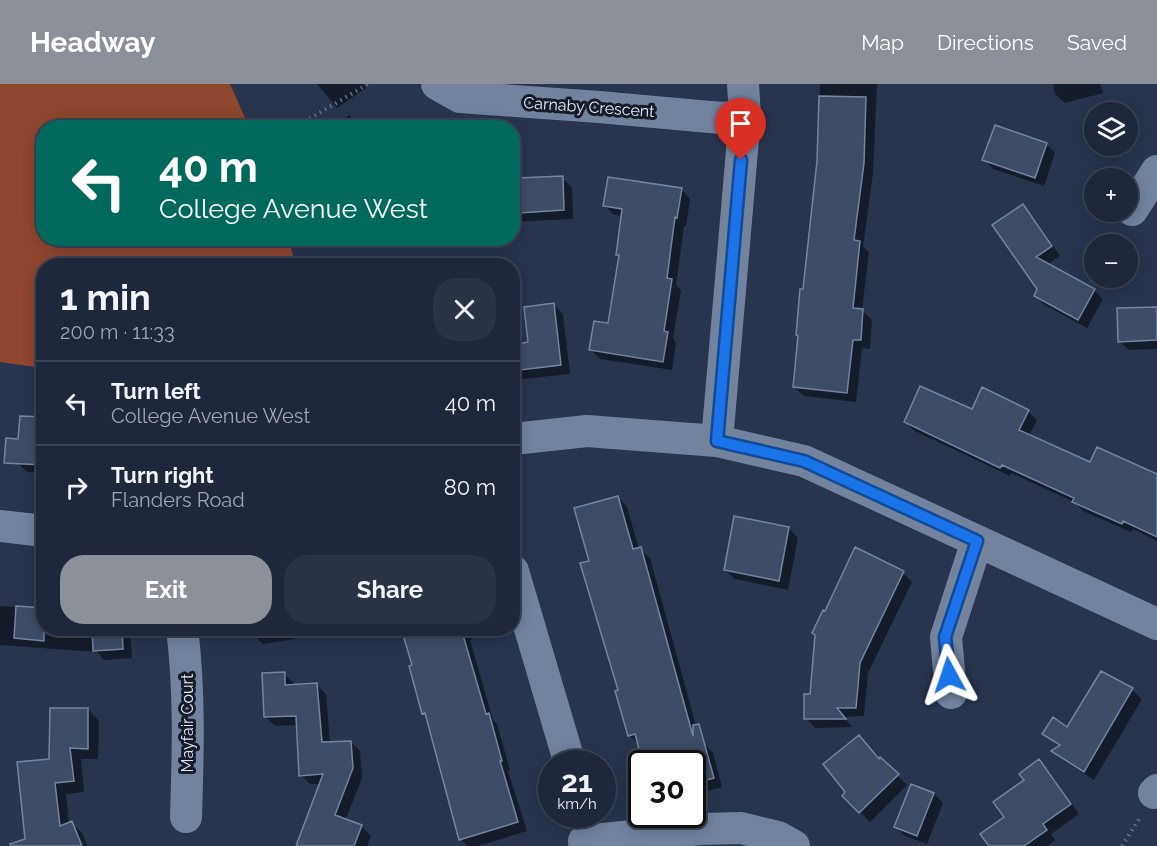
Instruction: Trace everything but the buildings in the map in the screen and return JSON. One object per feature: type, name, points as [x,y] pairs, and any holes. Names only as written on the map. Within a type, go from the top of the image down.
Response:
[{"type":"street","name":"Carnaby Crescent","points":[[437,84],[460,97],[599,106],[721,118],[745,116]]},
{"type":"street","points":[[717,441],[745,116],[743,84]]},
{"type":"street","points":[[1138,201],[1157,171]]},
{"type":"street","points":[[520,438],[587,431],[717,441],[804,461],[1157,624]]},
{"type":"street","points":[[0,526],[36,530]]},
{"type":"street","points":[[951,693],[945,637],[977,541]]},
{"type":"street","points":[[520,595],[566,750]]},
{"type":"street","name":"Mayfair Court","points":[[183,636],[189,733],[186,817]]},
{"type":"street","points":[[583,834],[684,838],[741,828],[778,837],[794,846]]},
{"type":"path","points":[[307,120],[368,84]]},
{"type":"path","points":[[1122,846],[1156,792]]},
{"type":"shaded area","points":[[0,84],[230,84],[246,120],[36,120],[36,246],[290,246],[294,258],[36,258],[36,367],[0,362]]},
{"type":"route","points":[[741,160],[717,441],[804,461],[977,541],[968,574],[945,637],[949,675]]}]
